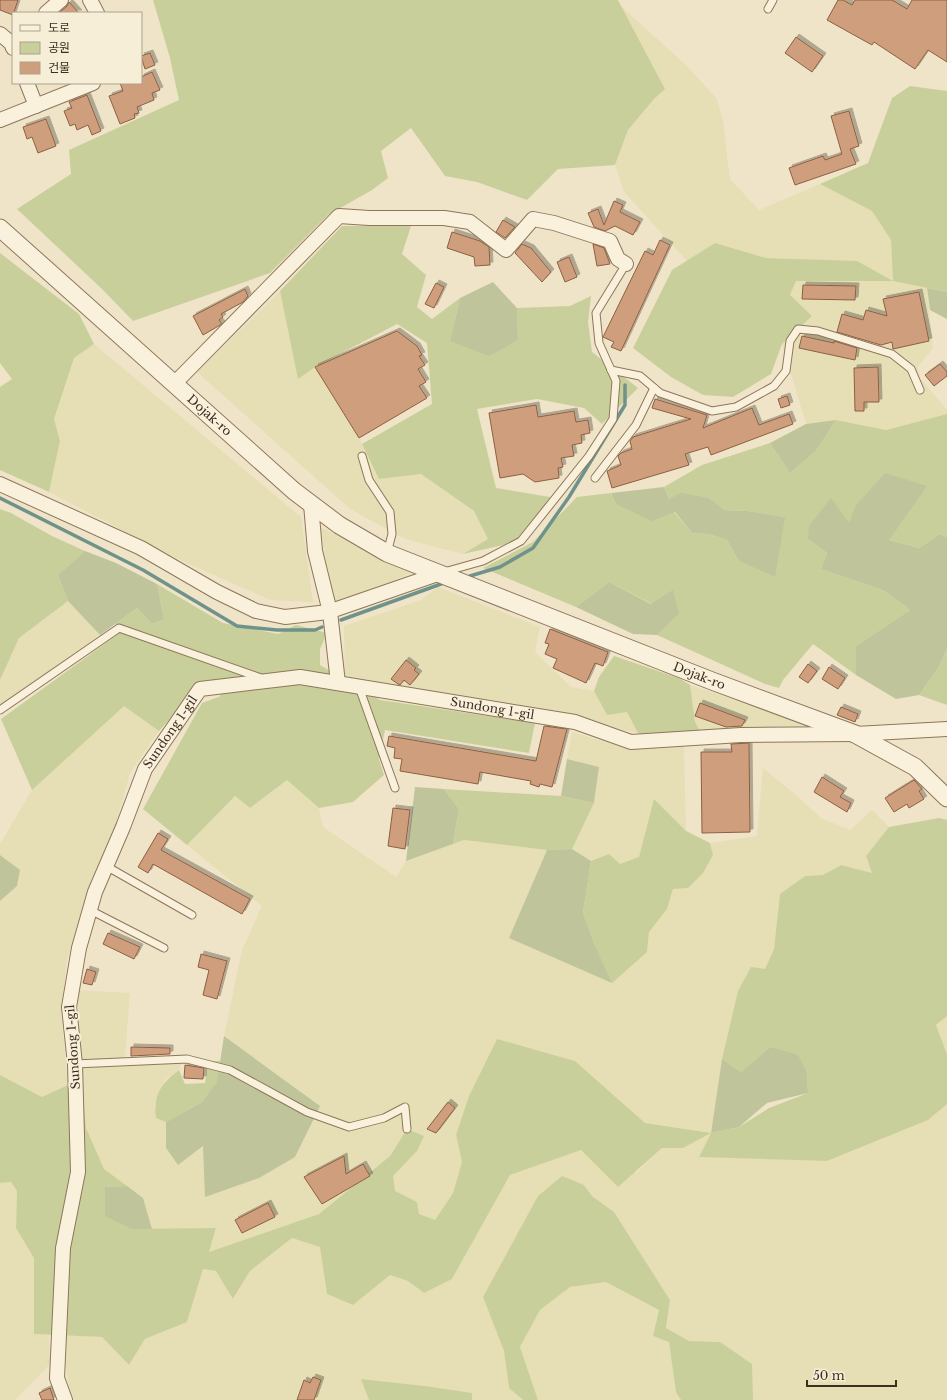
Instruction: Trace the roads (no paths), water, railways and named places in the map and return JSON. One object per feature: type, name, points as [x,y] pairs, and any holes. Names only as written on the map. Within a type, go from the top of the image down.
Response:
[{"type":"street","points":[[47,12],[61,0]]},
{"type":"street","points":[[90,0],[96,12]]},
{"type":"street","points":[[0,34],[12,44]]},
{"type":"street","points":[[27,84],[36,106]]},
{"type":"street","points":[[0,120],[91,84]]},
{"type":"street","points":[[175,383],[339,216],[369,218],[444,218],[470,222],[506,250],[533,219],[554,223],[610,241],[618,259],[626,264]]},
{"type":"street","name":"Dojak-ro","points":[[0,228],[294,491],[339,525],[387,553],[438,574],[712,681],[855,734],[915,767],[947,798]]},
{"type":"street","points":[[0,484],[141,548],[217,592],[256,611],[285,617],[330,612],[438,574]]},
{"type":"street","points":[[311,504],[315,551],[330,612],[338,684]]},
{"type":"street","name":"Sundong 1-gil","points":[[65,1400],[57,1378],[63,1248],[78,1172],[75,1064],[69,1007],[79,948],[95,892],[124,827],[145,769],[200,689],[300,677],[575,722],[631,742],[741,735],[855,734],[947,729]]},
{"type":"lane","points":[[768,9],[773,0]]},
{"type":"lane","points":[[438,574],[483,561],[521,541],[589,456],[613,419],[616,381],[599,343],[596,312],[626,264]]},
{"type":"lane","points":[[611,370],[640,376],[660,393],[712,410],[736,407],[774,386],[786,371],[790,342],[798,329],[818,331],[892,354],[911,369],[920,390]]},
{"type":"lane","points":[[595,478],[636,425],[654,388]]},
{"type":"lane","points":[[362,456],[369,480],[390,512],[392,534],[387,553]]},
{"type":"lane","points":[[0,710],[119,628],[269,681]]},
{"type":"lane","points":[[359,687],[395,788]]},
{"type":"lane","points":[[106,866],[192,915]]},
{"type":"lane","points":[[90,910],[164,948]]},
{"type":"lane","points":[[75,1064],[187,1059],[230,1070],[307,1112],[348,1127],[384,1118],[404,1107],[407,1129]]},
{"type":"waterway","points":[[470,576],[500,567],[533,548],[569,497],[625,405],[625,385]]},
{"type":"waterway","points":[[0,498],[143,570],[237,626],[277,630],[315,630],[322,627]]},
{"type":"waterway","points":[[341,620],[441,584]]}]
